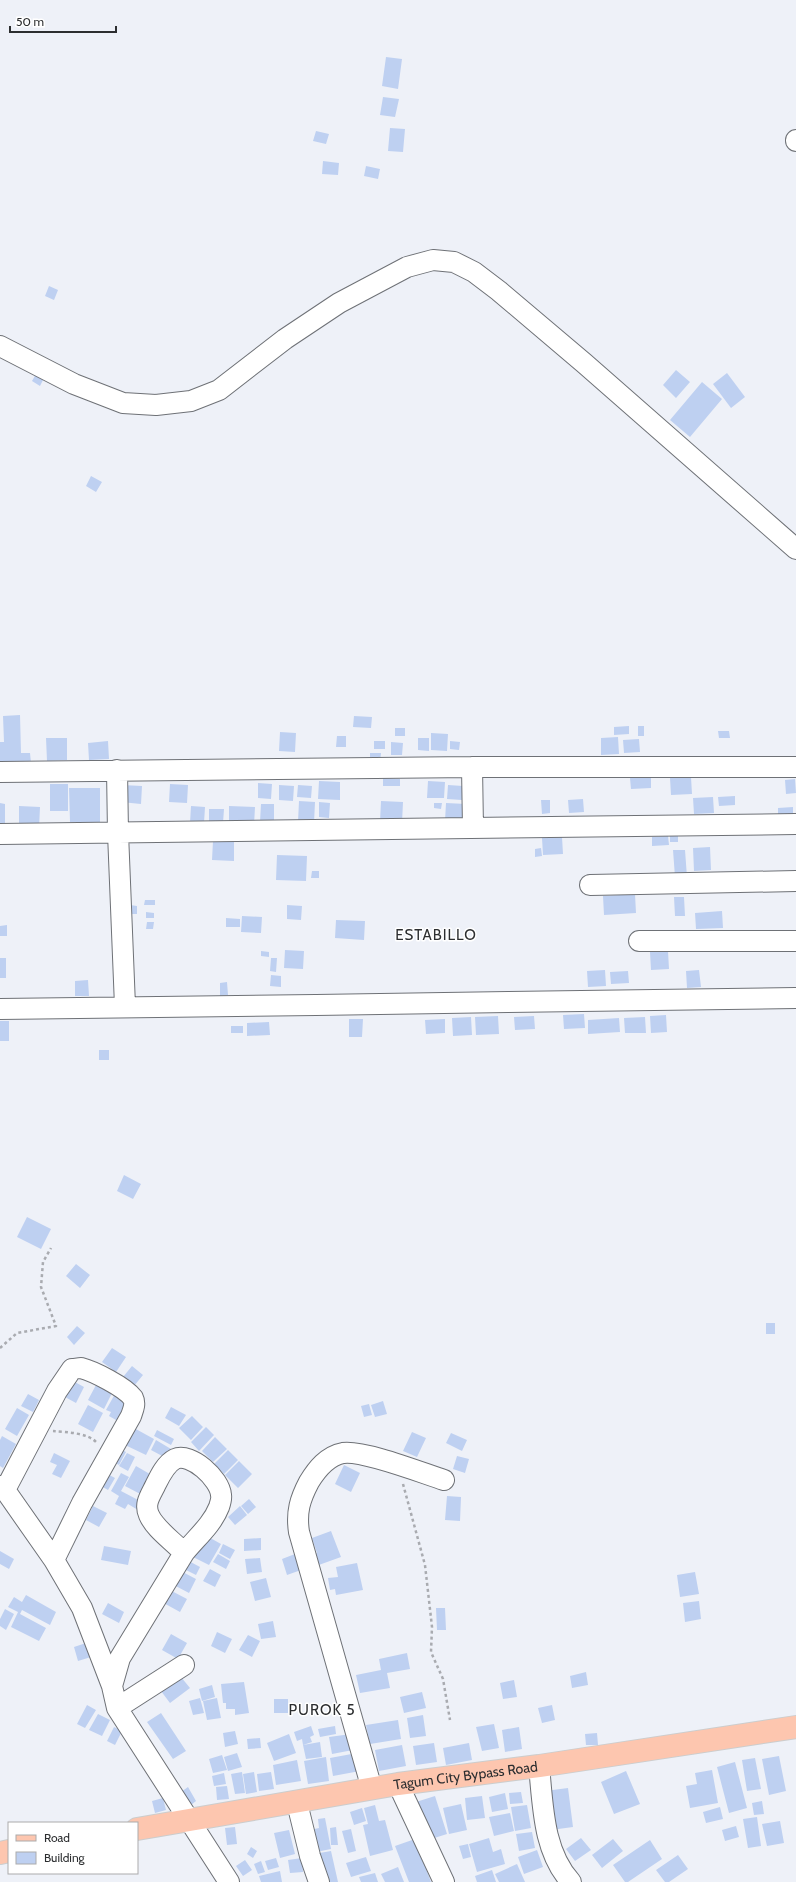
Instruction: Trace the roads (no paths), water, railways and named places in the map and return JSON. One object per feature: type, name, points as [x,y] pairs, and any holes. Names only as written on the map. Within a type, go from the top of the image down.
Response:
[{"type":"main road","name":"Tagum City Bypass Road","points":[[138,1829],[297,1803],[398,1784],[539,1766],[796,1727]]},
{"type":"street","points":[[0,346],[74,384],[122,403],[156,405],[191,401],[219,390],[285,340],[340,304],[407,267],[433,260],[454,262],[474,272],[499,291],[584,363],[796,550]]},
{"type":"street","points":[[0,772],[472,767],[796,767]]},
{"type":"street","points":[[472,767],[473,828]]},
{"type":"street","points":[[118,770],[118,832],[125,1006]]},
{"type":"street","points":[[0,834],[796,824]]},
{"type":"street","points":[[590,885],[796,881]]},
{"type":"street","points":[[639,941],[796,941]]},
{"type":"street","points":[[0,1009],[125,1006],[315,1006],[643,999],[796,998]]},
{"type":"street","points":[[54,1560],[106,1459],[131,1416],[134,1406],[133,1398],[105,1379],[79,1368],[72,1369],[65,1377],[35,1433],[2,1488],[54,1560],[82,1608],[112,1686],[117,1708],[229,1882]]},
{"type":"street","points":[[372,1789],[299,1532],[297,1517],[299,1503],[316,1470],[329,1458],[344,1453],[366,1456],[444,1480]]},
{"type":"street","points":[[112,1686],[120,1658],[184,1553]]},
{"type":"street","points":[[117,1708],[184,1665]]},
{"type":"street","points":[[539,1766],[545,1825],[551,1849],[571,1882]]},
{"type":"street","points":[[398,1784],[442,1882]]},
{"type":"street","points":[[297,1803],[319,1882]]},
{"type":"district","name":"ESTABILLO","points":[[436,935]]},
{"type":"district","name":"PUROK 5","points":[[322,1710]]}]
